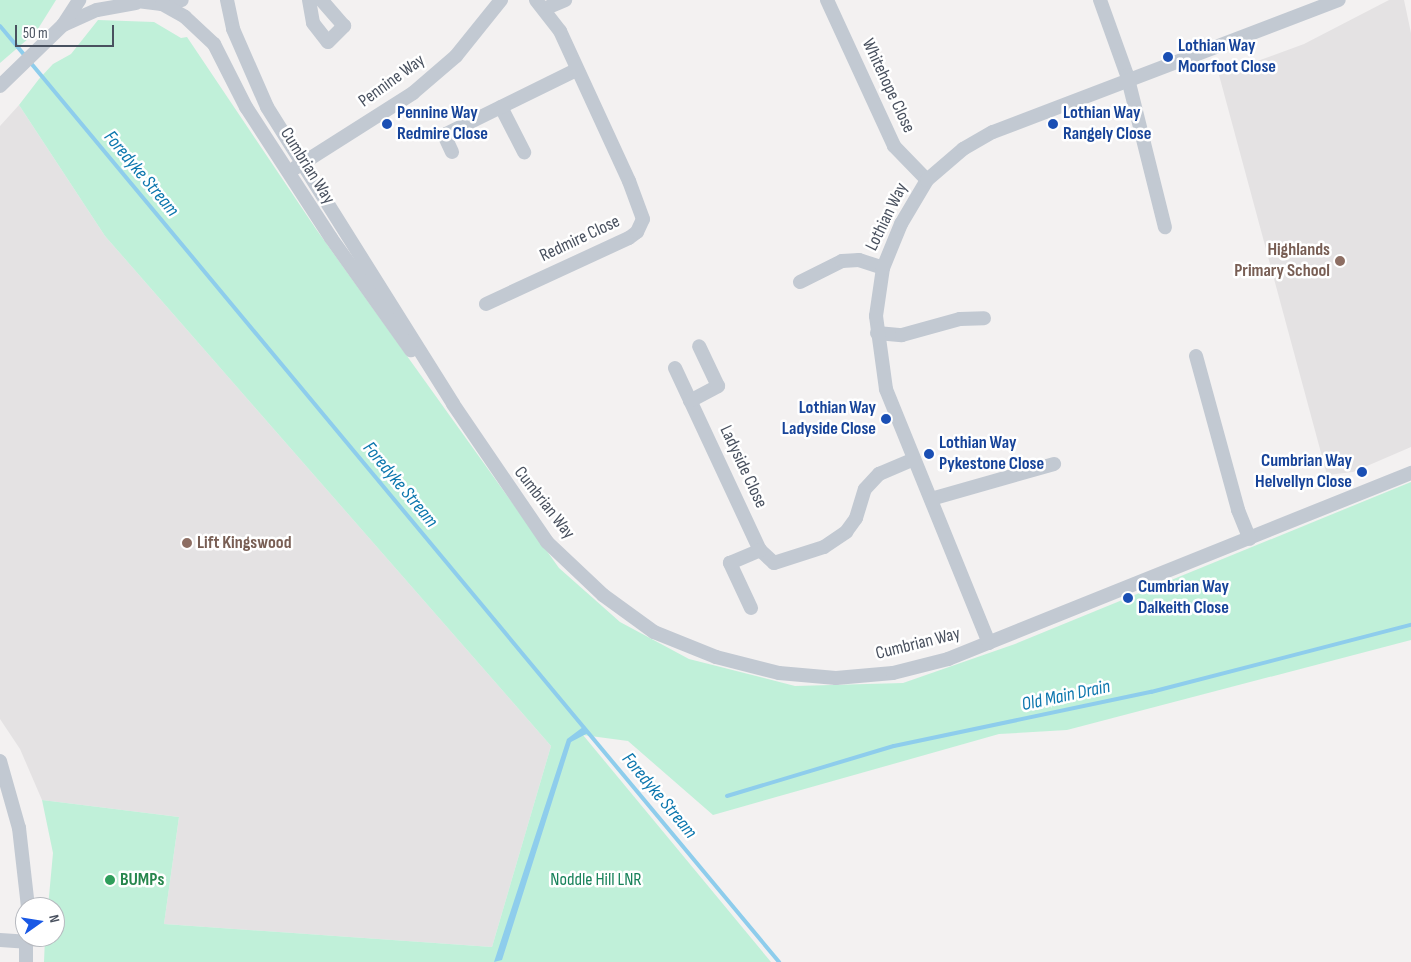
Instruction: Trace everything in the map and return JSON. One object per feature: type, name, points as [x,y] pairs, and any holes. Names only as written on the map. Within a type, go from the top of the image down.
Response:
[{"type":"street","points":[[0,86],[63,25],[79,0]]},
{"type":"street","points":[[63,25],[97,10],[132,2],[162,4],[182,0]]},
{"type":"street","name":"Cumbrian Way","points":[[227,0],[233,29],[267,107],[453,404],[547,542],[603,594],[654,632],[716,657],[779,673],[836,678],[893,673],[948,659],[1250,539],[1411,472]]},
{"type":"street","points":[[309,0],[313,23],[328,42],[344,26],[321,0]]},
{"type":"street","name":"Pennine Way","points":[[288,172],[412,93],[456,56],[501,0]]},
{"type":"street","points":[[540,4],[565,0]]},
{"type":"street","name":"Whitehope Close","points":[[827,0],[894,146],[927,180]]},
{"type":"street","points":[[1100,0],[1128,82],[1165,227]]},
{"type":"street","name":"Lothian Way","points":[[989,643],[886,389],[876,316],[883,268],[901,224],[927,180],[963,149],[993,132],[1339,0]]},
{"type":"street","name":"Cumbrian Way","points":[[162,4],[185,17],[214,44],[246,107],[288,172],[379,306],[453,404]]},
{"type":"street","name":"Redmire Close","points":[[486,304],[629,238],[641,226],[642,211],[576,70],[560,31],[540,4]]},
{"type":"street","points":[[452,152],[444,134],[576,70]]},
{"type":"street","points":[[501,107],[524,152]]},
{"type":"street","points":[[800,282],[842,261],[859,260],[883,268]]},
{"type":"street","points":[[877,333],[902,335],[960,319],[984,318]]},
{"type":"street","points":[[690,401],[718,386],[698,346]]},
{"type":"street","points":[[1196,356],[1238,510],[1250,539]]},
{"type":"street","name":"Ladyside Close","points":[[674,368],[760,550]]},
{"type":"street","points":[[751,608],[730,563],[760,550],[774,563],[824,546],[846,532],[856,518],[865,489],[878,474],[914,459]]},
{"type":"street","points":[[931,499],[1054,464]]},
{"type":"street","points":[[0,761],[19,828],[27,897]]},
{"type":"street","points":[[0,940],[15,940]]},
{"type":"street","points":[[26,947],[26,962]]},
{"type":"shaded area","name":"Highlands Primary School","points":[[1389,0],[1404,0],[1411,33],[1411,447],[1353,472],[1327,475],[1219,75],[1304,44]]},
{"type":"shaded area","name":"Lift Kingswood","points":[[19,105],[105,236],[551,746],[492,947],[164,924],[179,817],[42,800],[20,749],[0,719],[0,126]]},
{"type":"green space","points":[[0,0],[56,0],[36,32],[0,63]]},
{"type":"green space","name":"Noddle Hill LNR","points":[[98,20],[154,22],[181,38],[187,37],[316,229],[559,568],[620,622],[689,659],[795,686],[903,683],[1015,644],[1411,482],[1411,640],[1067,730],[999,734],[713,815],[628,741],[583,735],[771,962],[44,962],[45,947],[65,947],[65,897],[49,897],[53,853],[42,800],[179,817],[164,924],[492,947],[551,746],[105,236],[19,105],[53,64],[71,54]]},
{"type":"water","points":[[583,727],[588,733],[571,742],[502,960],[494,962],[567,739]]},
{"type":"waterway","name":"Foredyke Stream","points":[[0,26],[26,57]]},
{"type":"waterway","name":"Foredyke Stream","points":[[30,62],[779,962]]},
{"type":"waterway","name":"Old Main Drain","points":[[727,796],[894,746],[1151,692],[1411,625]]},
{"type":"place","name":"Lothian Way Moorfoot Close","points":[[1168,57]]},
{"type":"place","name":"Pennine Way Redmire Close","points":[[387,124]]},
{"type":"place","name":"Lothian Way Rangely Close","points":[[1053,124]]},
{"type":"place","name":"Highlands Primary School","points":[[1340,261]]},
{"type":"place","name":"Lothian Way Ladyside Close","points":[[886,419]]},
{"type":"place","name":"Lothian Way Pykestone Close","points":[[929,454]]},
{"type":"place","name":"Cumbrian Way Helvellyn Close","points":[[1362,472]]},
{"type":"place","name":"Lift Kingswood","points":[[187,543]]},
{"type":"place","name":"Cumbrian Way Dalkeith Close","points":[[1128,598]]},
{"type":"place","name":"BUMPs","points":[[110,880]]}]
